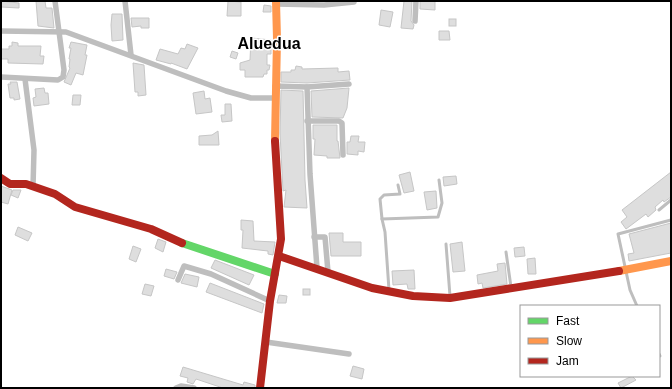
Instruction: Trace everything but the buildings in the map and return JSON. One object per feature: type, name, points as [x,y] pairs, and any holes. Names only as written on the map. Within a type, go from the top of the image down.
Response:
[{"type":"street","points":[[1,77],[58,80],[63,77],[64,70],[55,1]]},
{"type":"street","points":[[125,1],[131,55]]},
{"type":"street","points":[[415,21],[416,1]]},
{"type":"street","points":[[260,388],[270,301],[281,239],[276,168],[274,98],[276,2],[324,5],[354,2]]},
{"type":"street","points":[[1,31],[66,32],[226,91],[251,98],[274,98]]},
{"type":"street","points":[[25,79],[34,150],[33,187]]},
{"type":"street","points":[[275,86],[307,87],[349,84]]},
{"type":"street","points":[[307,87],[314,237],[317,268]]},
{"type":"street","points":[[308,121],[339,120],[342,124],[342,155]]},
{"type":"street","points":[[1,178],[10,184],[26,184],[55,194],[75,207],[151,229],[177,241],[275,274]]},
{"type":"street","points":[[314,237],[325,238],[328,272]]},
{"type":"street","points":[[279,256],[372,288],[413,296],[450,298],[626,270],[671,261]]},
{"type":"street","points":[[178,280],[184,266],[211,274],[270,301]]},
{"type":"street","points":[[266,342],[349,354]]},
{"type":"street","points":[[176,388],[181,386],[194,388]]},
{"type":"lane","points":[[382,219],[438,217],[442,203],[439,180]]},
{"type":"lane","points":[[389,292],[385,232],[380,199],[384,195],[400,194],[398,185]]},
{"type":"lane","points":[[659,210],[671,200]]},
{"type":"lane","points":[[637,305],[630,290],[618,234],[671,220]]},
{"type":"lane","points":[[446,244],[450,298]]},
{"type":"lane","points":[[506,252],[511,289]]},
{"type":"traffic: fast","points":[[182,243],[275,274]]},
{"type":"traffic: slow","points":[[275,141],[277,39],[276,1]]},
{"type":"traffic: slow","points":[[619,271],[671,261]]},
{"type":"traffic: jam","points":[[260,388],[270,301],[281,239],[275,141]]},
{"type":"traffic: jam","points":[[1,178],[10,184],[26,184],[55,194],[75,207],[151,229],[182,243]]},
{"type":"traffic: jam","points":[[279,256],[372,288],[413,296],[450,298],[619,271]]},
{"type":"district","name":"Aluedua","points":[[269,43]]}]
